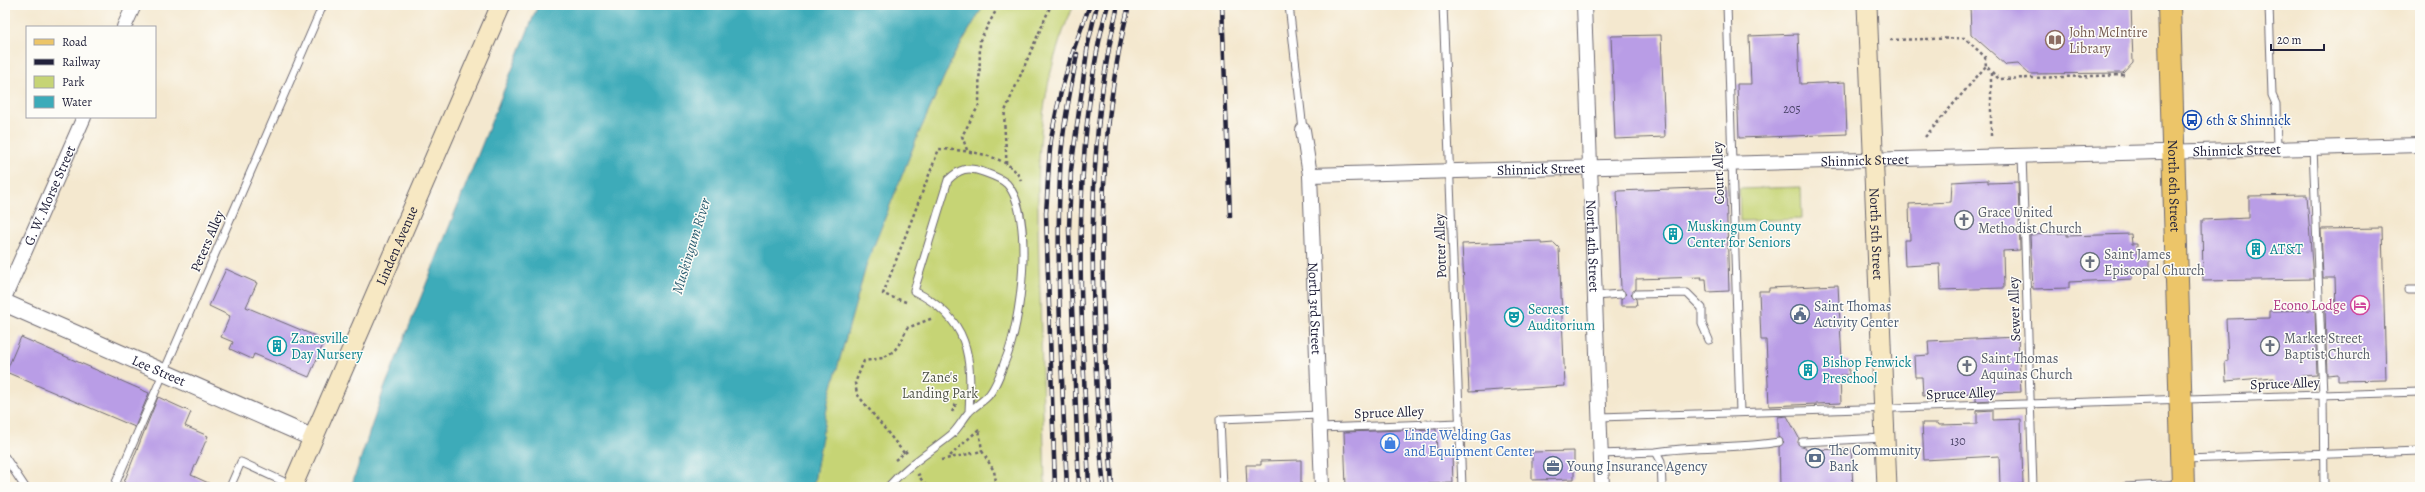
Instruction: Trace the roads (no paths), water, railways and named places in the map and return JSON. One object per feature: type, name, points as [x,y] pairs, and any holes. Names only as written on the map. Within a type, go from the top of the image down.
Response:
[{"type":"main road","name":"Linden Avenue","points":[[293,486],[501,5]]},
{"type":"main road","name":"North 5th Street","points":[[1867,5],[1887,487]]},
{"type":"main road","name":"North 6th Street","points":[[2169,5],[2183,485]]},
{"type":"street","points":[[124,26],[134,5]]},
{"type":"street","name":"North 4th Street","points":[[1584,5],[1602,487]]},
{"type":"street","name":"G. W. Morse Street","points":[[5,296],[84,118]]},
{"type":"street","name":"North 3rd Street","points":[[1303,130],[1310,175],[1322,487]]},
{"type":"street","name":"Shinnick Street","points":[[1310,175],[1590,166],[2420,145]]},
{"type":"street","name":"Lee Street","points":[[5,304],[313,438]]},
{"type":"lane","name":"Peters Alley","points":[[114,487],[323,5]]},
{"type":"lane","points":[[1289,5],[1303,130]]},
{"type":"lane","name":"Potter Alley","points":[[1443,5],[1462,487]]},
{"type":"lane","name":"Court Alley","points":[[1727,5],[1740,412]]},
{"type":"lane","points":[[2269,5],[2272,95],[2276,104],[2277,149]]},
{"type":"lane","points":[[2313,148],[2323,395],[2324,487]]},
{"type":"lane","name":"Sewer Alley","points":[[2022,155],[2033,487]]},
{"type":"lane","points":[[888,487],[910,465],[952,434],[969,412],[988,396],[1006,359],[1022,293],[1022,238],[1020,222],[1011,191],[999,178],[969,169],[956,172],[948,180],[914,291],[935,301],[962,336],[969,358],[971,372],[969,412]]},
{"type":"lane","points":[[2408,290],[2420,290]]},
{"type":"lane","points":[[1636,294],[1687,293],[1702,308],[1702,324],[1709,340]]},
{"type":"lane","points":[[1594,296],[1621,294]]},
{"type":"lane","name":"Spruce Alley","points":[[1599,417],[1740,412],[1884,410],[2420,392]]},
{"type":"lane","name":"Spruce Alley","points":[[1223,487],[1220,419],[1319,422],[1460,423]]},
{"type":"lane","points":[[1802,442],[1884,438]]},
{"type":"lane","points":[[1600,454],[1656,452],[1671,449],[1755,446],[1779,442]]},
{"type":"lane","points":[[2183,459],[2420,451]]},
{"type":"lane","points":[[1656,452],[1661,461],[1662,487]]},
{"type":"lane","points":[[5,458],[25,487]]},
{"type":"lane","points":[[230,487],[241,462],[293,486]]},
{"type":"lane","points":[[2124,487],[2183,485]]},
{"type":"water","name":"Muskingum River","points":[[538,5],[984,5],[953,57],[918,135],[867,263],[829,397],[813,487],[351,487],[384,389]]},
{"type":"railway","points":[[1055,487],[1046,213],[1049,158],[1054,123],[1062,88],[1072,54],[1090,5]]},
{"type":"railway","points":[[1079,487],[1069,230],[1071,170],[1088,44],[1097,5]]},
{"type":"railway","points":[[1089,487],[1081,296],[1082,201],[1084,154],[1092,81],[1104,17],[1108,5]]},
{"type":"railway","points":[[1104,487],[1099,435],[1093,304],[1094,175],[1102,90],[1118,5]]},
{"type":"railway","points":[[1112,487],[1103,305],[1102,245],[1104,184],[1108,124],[1116,64],[1129,5]]},
{"type":"railway","points":[[1222,5],[1230,216]]},
{"type":"railway","points":[[1067,487],[1060,331],[1059,214],[1062,144],[1077,54]]},
{"type":"place","name":"John McIntire Library","points":[[2055,40]]},
{"type":"place","name":"6th & Shinnick","points":[[2192,120]]},
{"type":"place","name":"Grace United Methodist Church","points":[[1964,220]]},
{"type":"place","name":"Muskingum County Center for Seniors","points":[[1673,234]]},
{"type":"place","name":"AT&T","points":[[2256,249]]},
{"type":"place","name":"Saint James Episcopal Church","points":[[2090,262]]},
{"type":"place","name":"Econo Lodge","points":[[2360,305]]},
{"type":"place","name":"Saint Thomas Activity Center","points":[[1800,314]]},
{"type":"place","name":"Secrest Auditorium","points":[[1514,317]]},
{"type":"place","name":"Zanesville Day Nursery","points":[[277,346]]},
{"type":"place","name":"Market Street Baptist Church","points":[[2270,346]]},
{"type":"place","name":"Saint Thomas Aquinas Church","points":[[1967,366]]},
{"type":"place","name":"Bishop Fenwick Preschool","points":[[1808,370]]},
{"type":"place","name":"Linde Welding Gas and Equipment Center","points":[[1390,443]]},
{"type":"place","name":"The Community Bank","points":[[1815,458]]},
{"type":"place","name":"Young Insurance Agency","points":[[1553,466]]},
{"type":"park label","name":"Zane's Landing Park","points":[[940,386]]}]
